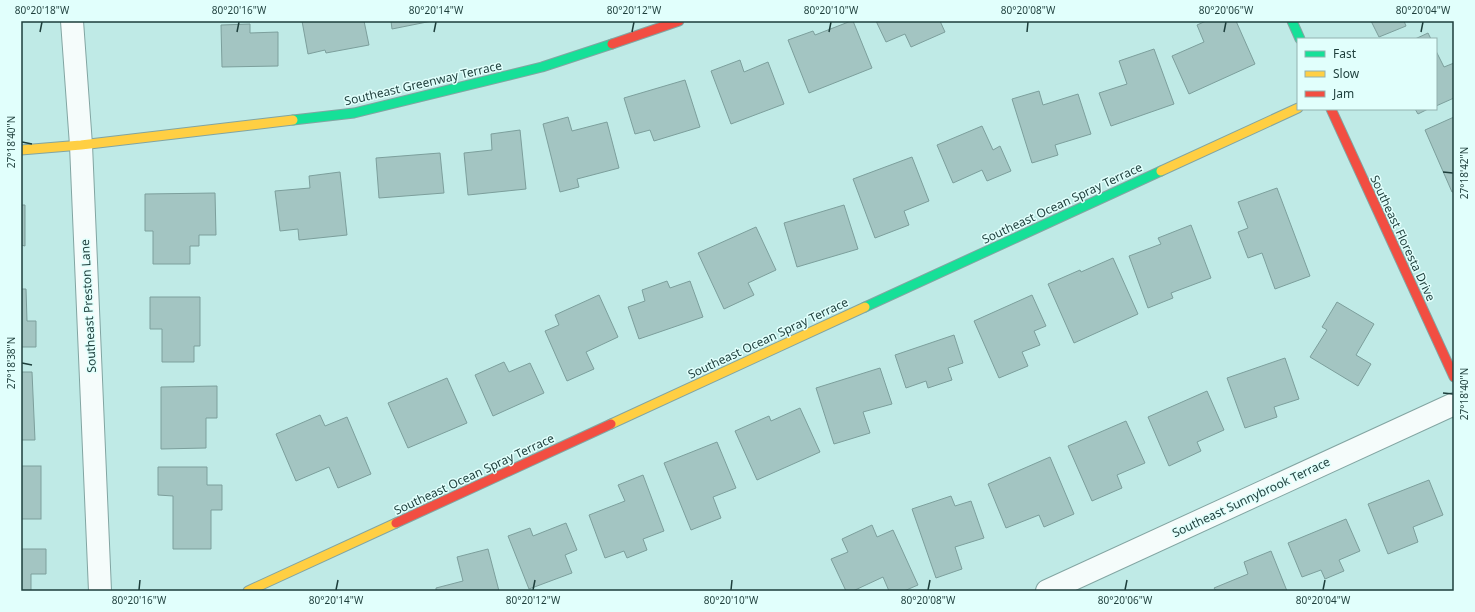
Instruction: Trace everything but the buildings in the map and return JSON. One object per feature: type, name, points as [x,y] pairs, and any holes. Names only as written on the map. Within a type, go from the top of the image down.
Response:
[{"type":"street","name":"Southeast Preston Lane","points":[[72,21],[81,145],[100,591]]},
{"type":"street","name":"Southeast Greenway Terrace","points":[[21,150],[81,145],[354,113],[542,67],[679,21]]},
{"type":"street","points":[[1292,21],[1300,38]]},
{"type":"street","name":"Southeast Ocean Spray Terrace","points":[[248,591],[1297,108]]},
{"type":"street","name":"Southeast Floresta Drive","points":[[1331,110],[1454,377]]},
{"type":"street","name":"Southeast Sunnybrook Terrace","points":[[1047,591],[1454,404]]},
{"type":"traffic: fast","points":[[1292,21],[1300,38]]},
{"type":"traffic: fast","points":[[293,120],[354,113],[542,67],[612,44]]},
{"type":"traffic: fast","points":[[865,307],[1161,171]]},
{"type":"traffic: slow","points":[[1161,171],[1297,108]]},
{"type":"traffic: slow","points":[[21,150],[81,145],[293,120]]},
{"type":"traffic: slow","points":[[611,424],[865,307]]},
{"type":"traffic: slow","points":[[248,591],[396,523]]},
{"type":"traffic: jam","points":[[612,44],[679,21]]},
{"type":"traffic: jam","points":[[1331,110],[1454,377]]},
{"type":"traffic: jam","points":[[396,523],[611,424]]}]
